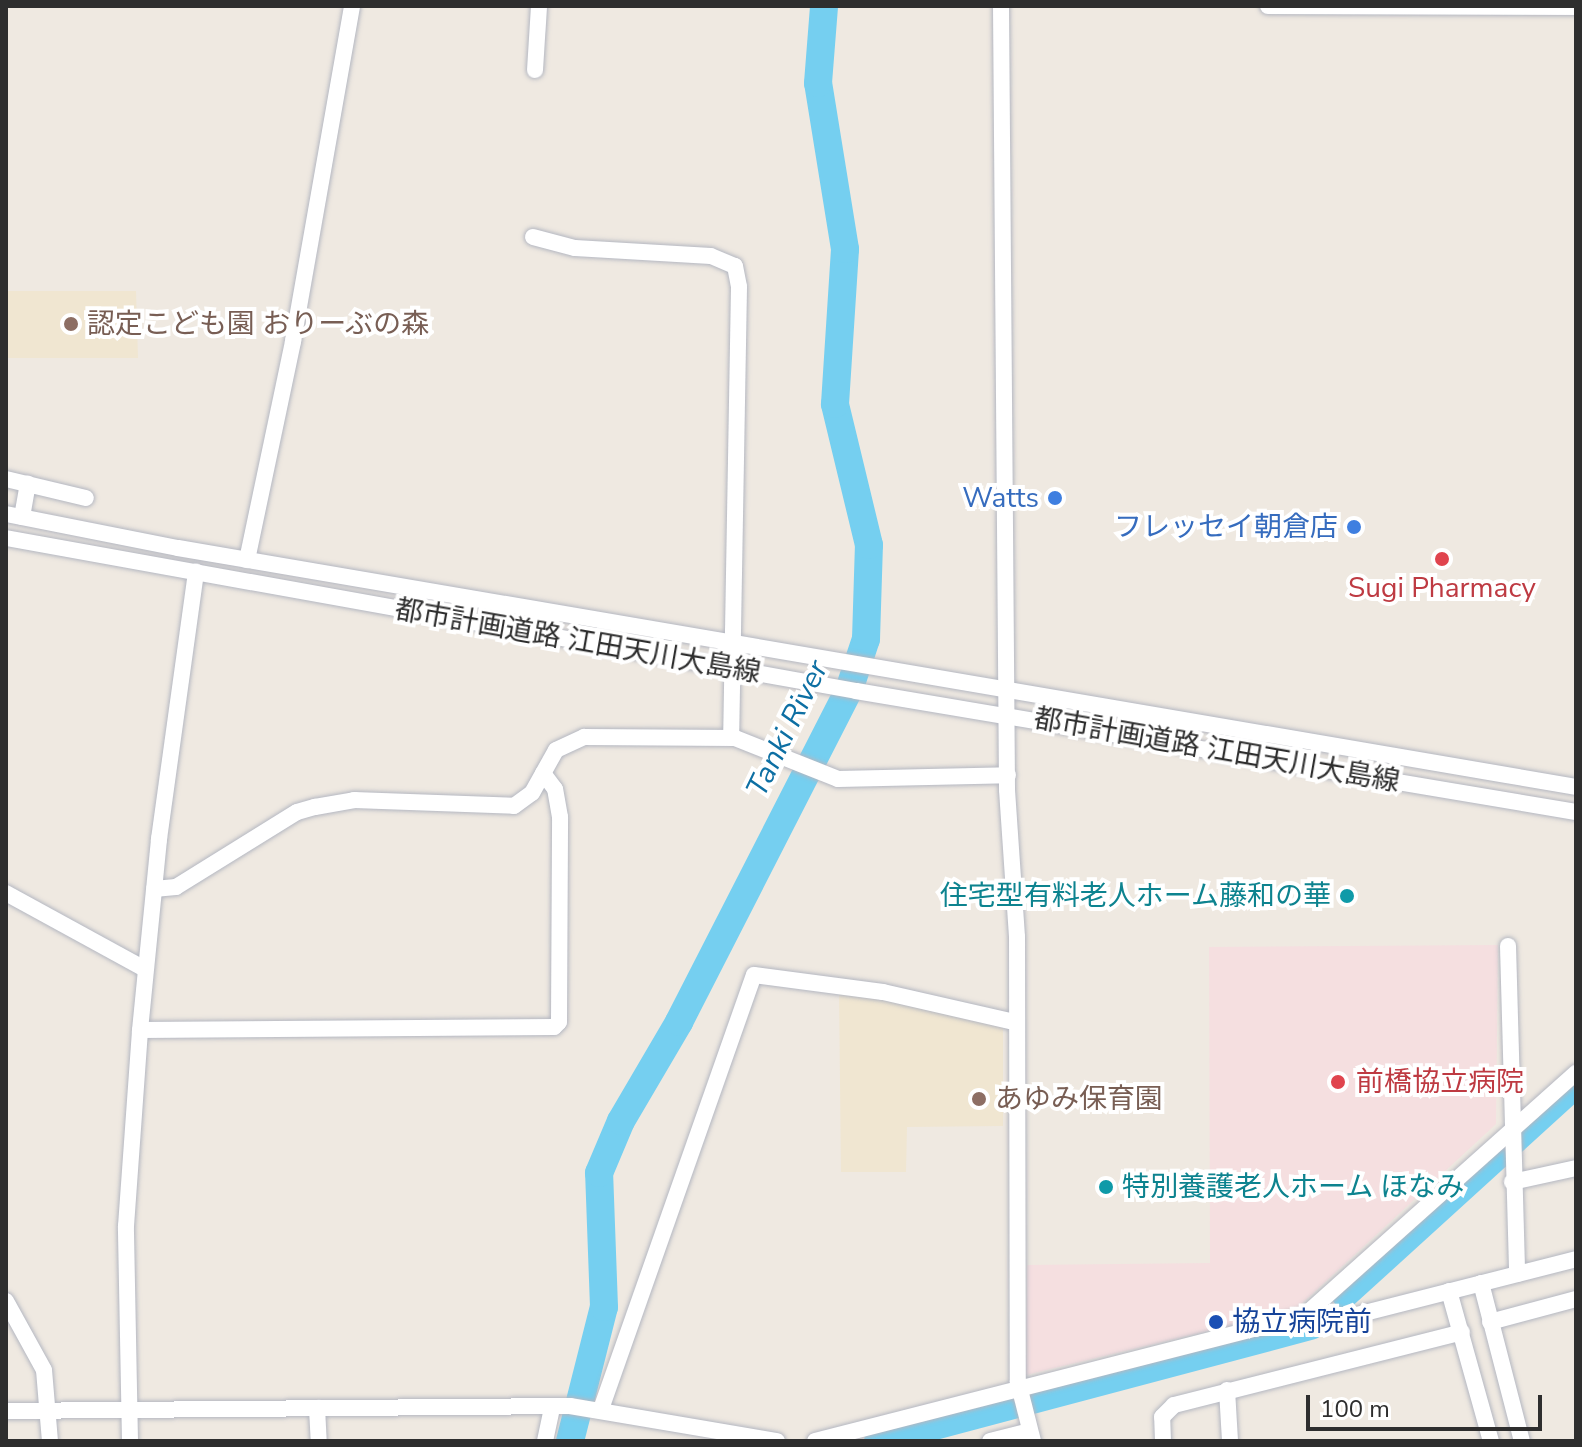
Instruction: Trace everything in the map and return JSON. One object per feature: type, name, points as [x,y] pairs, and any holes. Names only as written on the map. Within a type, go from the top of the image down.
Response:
[{"type":"street","points":[[247,560],[290,356],[352,6]]},
{"type":"street","points":[[535,70],[539,6]]},
{"type":"street","points":[[990,1441],[1032,1436],[1022,1397],[1014,1022],[1017,937],[1008,775],[1001,6]]},
{"type":"street","points":[[1268,6],[1576,7]]},
{"type":"street","points":[[533,237],[575,248],[711,256],[735,266],[739,287],[731,738]]},
{"type":"street","points":[[6,479],[86,498]]},
{"type":"street","points":[[14,516],[28,484]]},
{"type":"street","name":"都市計画道路 江田天川大島線","points":[[14,516],[247,560],[840,661],[1008,686],[1576,787]]},
{"type":"street","name":"都市計画道路 江田天川大島線","points":[[6,538],[856,691],[1007,713],[1576,812]]},
{"type":"street","points":[[130,1441],[126,1226],[140,1030],[154,889],[196,572]]},
{"type":"street","points":[[154,889],[176,887],[303,810],[354,800],[514,806],[532,793],[556,750],[584,737],[731,738],[814,773],[858,780],[1008,775]]},
{"type":"street","points":[[140,1030],[554,1027],[559,1022],[560,817],[555,789],[543,773]]},
{"type":"street","points":[[6,893],[145,969]]},
{"type":"street","points":[[1508,946],[1510,1140],[1517,1274]]},
{"type":"street","points":[[596,1409],[754,975],[896,994],[1014,1022]]},
{"type":"street","points":[[826,1440],[1022,1397],[1296,1318],[1314,1309],[1510,1140],[1576,1073]]},
{"type":"street","points":[[1512,1182],[1576,1168]]},
{"type":"street","points":[[1314,1309],[1345,1318],[1576,1259]]},
{"type":"street","points":[[1481,1283],[1522,1441]]},
{"type":"street","points":[[1449,1291],[1491,1441]]},
{"type":"street","points":[[1490,1322],[1576,1299]]},
{"type":"street","points":[[6,1301],[44,1370],[50,1441]]},
{"type":"street","points":[[1163,1441],[1161,1422],[1167,1408],[1227,1390],[1462,1332]]},
{"type":"street","points":[[1227,1390],[1230,1441]]},
{"type":"street","points":[[6,1411],[570,1406],[777,1441]]},
{"type":"street","points":[[545,1441],[552,1407]]},
{"type":"street","points":[[317,1408],[319,1441]]},
{"type":"shaded area","name":"認定こども園 おりーぶの森","points":[[6,291],[136,291],[138,358],[6,358]]},
{"type":"shaded area","points":[[1498,945],[1496,1124],[1295,1310],[1026,1375],[1027,1265],[1210,1263],[1209,947]]},
{"type":"shaded area","points":[[839,990],[1003,1025],[1003,1126],[907,1127],[906,1172],[841,1172]]},
{"type":"waterway","name":"Tanki River","points":[[570,1441],[604,1307],[599,1173],[621,1121],[679,1022],[849,690],[866,639],[869,545],[835,404],[845,249],[818,83],[824,6]]},
{"type":"waterway","points":[[1345,1294],[1576,1084]]},
{"type":"waterway","points":[[878,1441],[1311,1326]]},
{"type":"place","name":"認定こども園 おりーぶの森","points":[[71,324]]},
{"type":"place","name":"Watts","points":[[1055,498]]},
{"type":"place","name":"フレッセイ朝倉店","points":[[1354,527]]},
{"type":"place","name":"Sugi Pharmacy","points":[[1442,559]]},
{"type":"place","name":"住宅型有料老人ホーム藤和の華","points":[[1347,896]]},
{"type":"place","name":"前橋協立病院","points":[[1338,1082]]},
{"type":"place","name":"あゆみ保育園","points":[[979,1099]]},
{"type":"place","name":"特別養護老人ホーム ほなみ","points":[[1106,1187]]},
{"type":"place","name":"協立病院前","points":[[1216,1322]]}]
